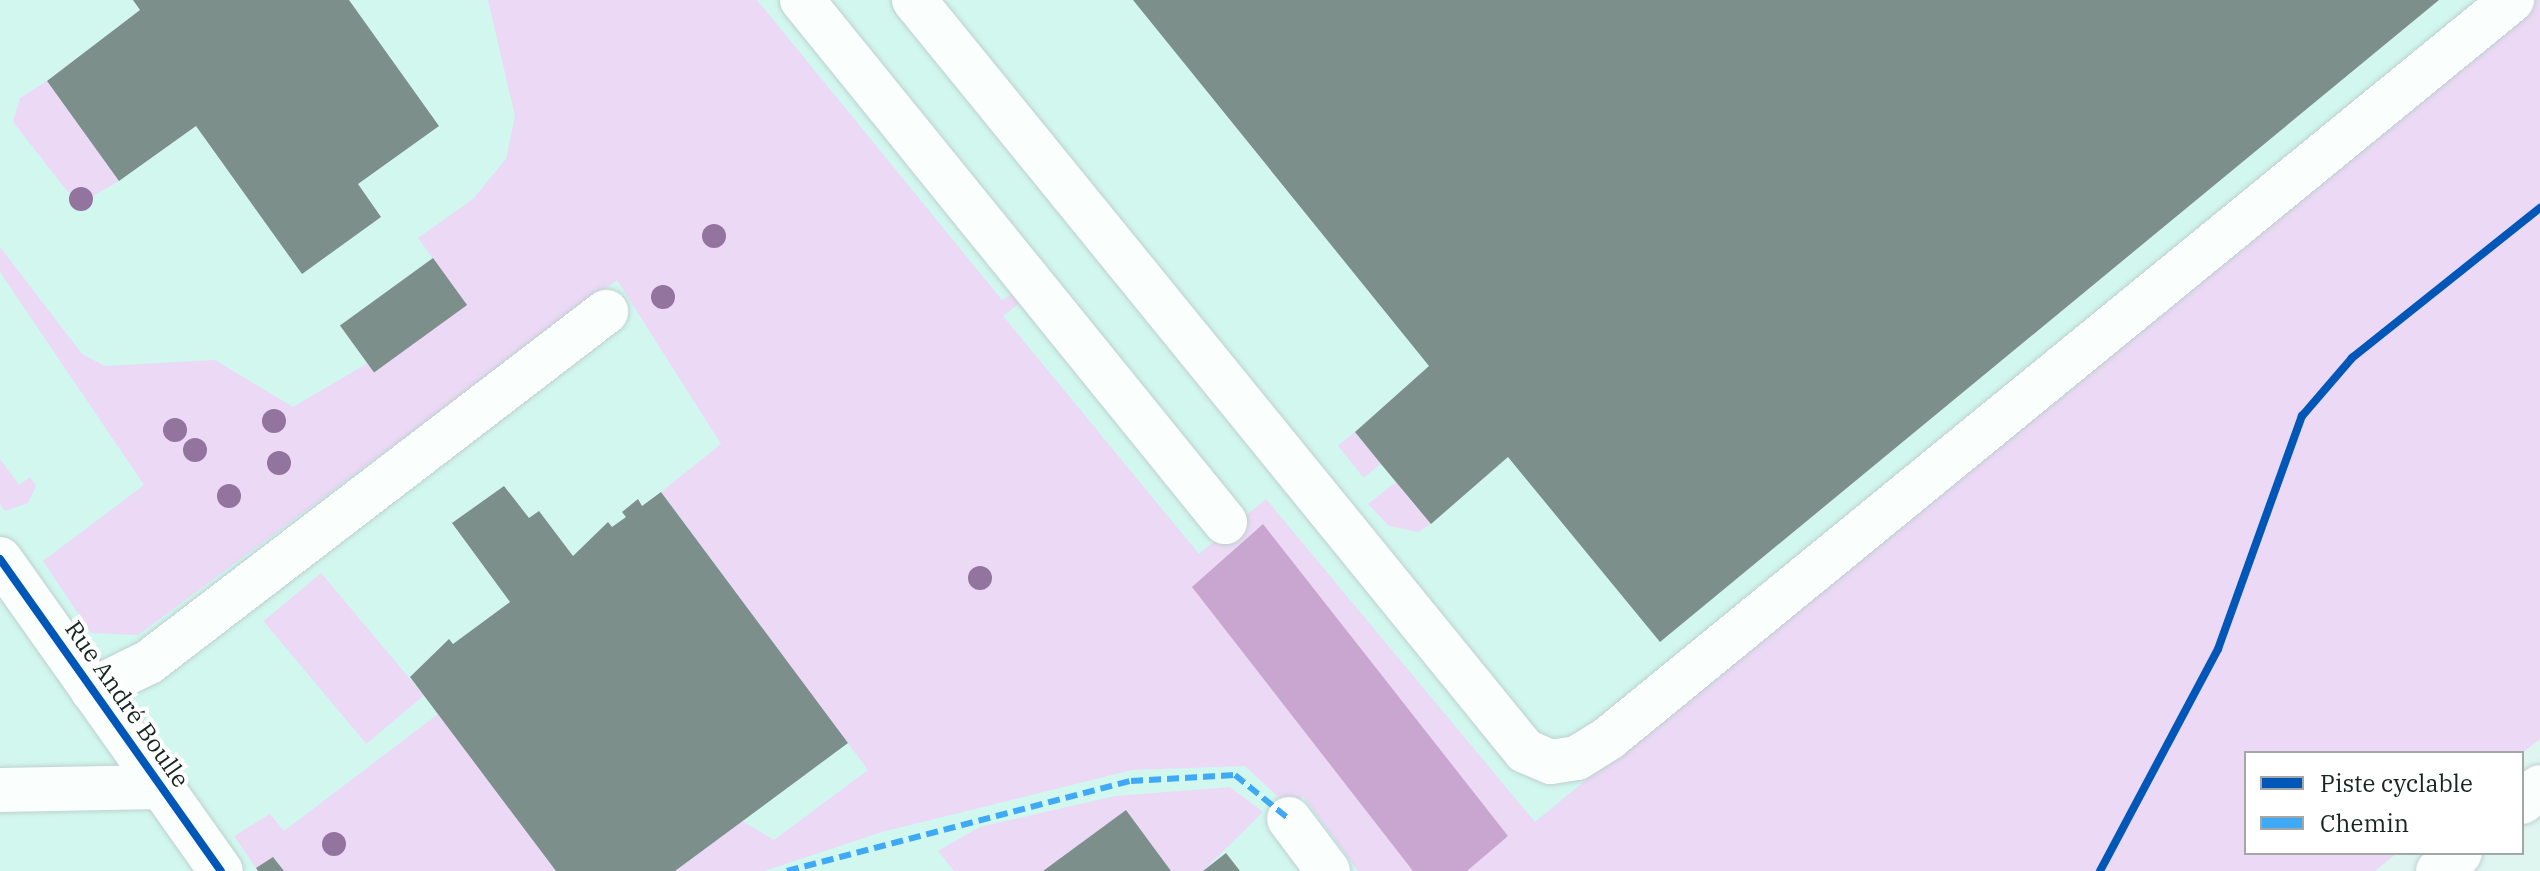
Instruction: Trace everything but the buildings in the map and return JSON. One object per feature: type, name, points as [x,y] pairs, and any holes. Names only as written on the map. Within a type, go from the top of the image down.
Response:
[{"type":"street","points":[[802,0],[1225,522]]},
{"type":"street","points":[[914,0],[1525,751],[1551,762],[1577,758],[1610,737],[2512,0]]},
{"type":"street","points":[[92,690],[149,662],[606,312]]},
{"type":"street","name":"Rue André Boulle","points":[[0,559],[221,871]]},
{"type":"street","points":[[0,790],[161,787]]},
{"type":"street","points":[[2524,800],[2540,787]]},
{"type":"street","points":[[1289,819],[1328,871]]},
{"type":"street","points":[[2438,871],[2458,855]]},
{"type":"shaded area","points":[[0,0],[2540,0],[2540,115],[1608,871],[0,871]]},
{"type":"shaded area","points":[[488,0],[757,0],[1002,300],[1017,292],[1021,302],[1003,316],[1199,554],[1266,499],[1535,822],[2531,0],[2540,0],[2540,739],[2524,751],[2244,751],[2244,855],[2395,855],[2375,871],[1358,871],[1303,796],[1289,807],[1245,766],[1132,770],[882,832],[764,871],[675,871],[742,821],[774,840],[868,770],[661,492],[721,444],[617,280],[138,635],[91,633],[43,561],[144,485],[0,272],[0,247],[82,354],[105,366],[215,360],[293,407],[467,305],[418,238],[473,199],[506,159],[515,116]]},
{"type":"shaded area","points":[[47,81],[119,181],[93,196],[68,192],[13,122],[20,98]]},
{"type":"shaded area","points":[[1355,432],[1381,464],[1364,478],[1338,446]]},
{"type":"shaded area","points":[[0,459],[19,485],[30,477],[36,486],[28,503],[5,511],[0,504]]},
{"type":"shaded area","points":[[1396,482],[1431,524],[1418,532],[1389,526],[1368,504]]},
{"type":"shaded area","points":[[1263,524],[1508,836],[1467,871],[1413,871],[1192,587]]},
{"type":"shaded area","points":[[321,573],[424,696],[366,744],[264,621]]},
{"type":"shaded area","points":[[438,714],[556,871],[284,871],[273,858],[256,868],[234,836],[270,814],[284,831]]},
{"type":"shaded area","points":[[1230,787],[1263,812],[1203,871],[1171,871],[1126,810],[1043,871],[954,871],[938,851],[980,827],[1115,796]]},
{"type":"marked path","points":[[787,871],[1131,781],[1235,775],[1289,819]]},
{"type":"cycle path","points":[[2100,871],[2218,649],[2302,416],[2352,358],[2540,208]]},
{"type":"cycle path","points":[[0,559],[221,871]]}]
